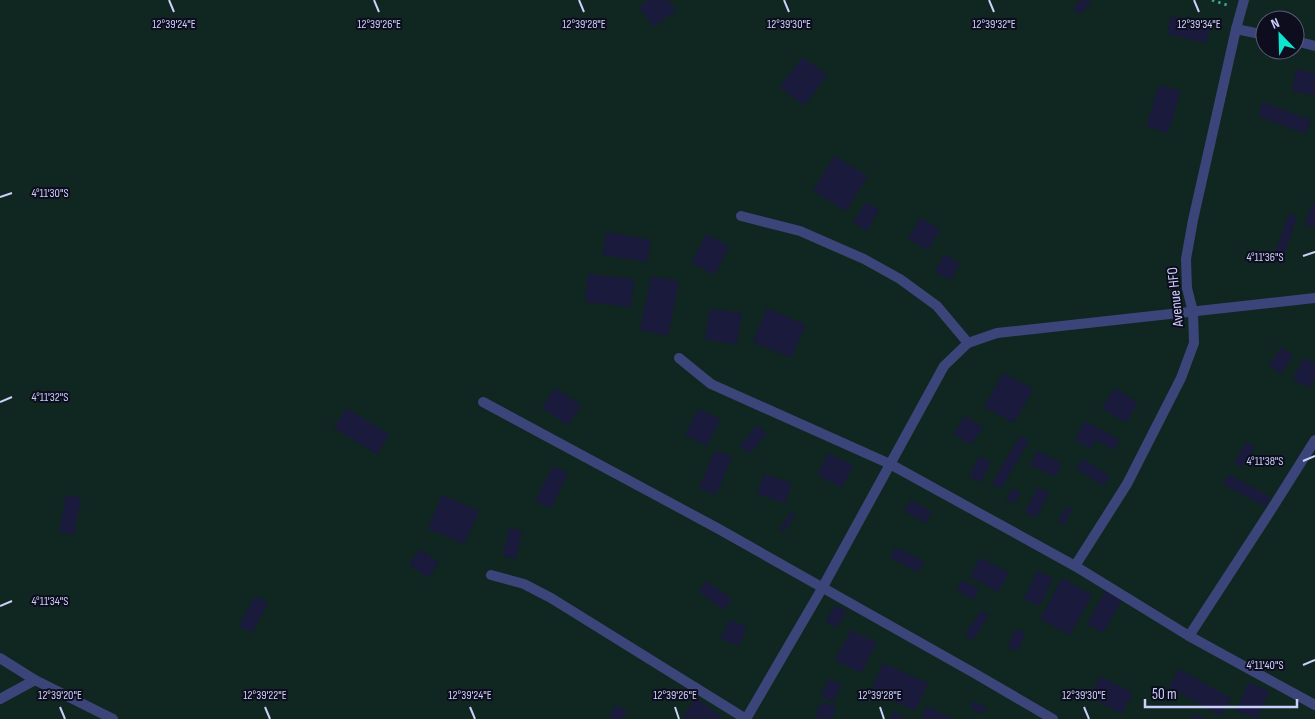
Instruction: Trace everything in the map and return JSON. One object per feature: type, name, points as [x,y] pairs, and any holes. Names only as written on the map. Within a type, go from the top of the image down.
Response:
[{"type":"street","name":"Avenue HFO","points":[[1075,566],[1126,484],[1181,378],[1194,343],[1192,312],[1187,288],[1186,259],[1244,0]]},
{"type":"street","points":[[1236,29],[1255,33]]},
{"type":"street","points":[[741,216],[800,231],[864,259],[900,279],[937,306],[968,343]]},
{"type":"street","points":[[491,574],[524,584],[551,598],[746,719],[822,587],[944,366],[968,343],[997,333],[1315,298]]},
{"type":"street","points":[[679,358],[711,384],[890,464],[1075,566],[1189,636],[1315,705]]},
{"type":"street","points":[[483,402],[717,528],[1053,719]]},
{"type":"street","points":[[1189,636],[1315,440]]},
{"type":"street","points":[[0,658],[35,680],[113,719]]},
{"type":"street","points":[[0,699],[35,680]]},
{"type":"green space","points":[[0,0],[1315,0],[1315,719],[0,719]]},
{"type":"building","points":[[649,0],[668,0],[676,11],[653,27],[639,7]]},
{"type":"building","points":[[1080,0],[1092,1],[1081,14],[1073,9]]},
{"type":"building","points":[[1171,16],[1210,24],[1206,43],[1167,34]]},
{"type":"building","points":[[803,57],[827,75],[804,106],[779,87]]},
{"type":"building","points":[[1296,69],[1315,73],[1315,95],[1292,91]]},
{"type":"building","points":[[1159,85],[1181,91],[1168,133],[1146,126]]},
{"type":"building","points":[[1263,102],[1311,120],[1306,134],[1258,116]]},
{"type":"building","points":[[834,156],[868,176],[846,211],[813,191]]},
{"type":"building","points":[[866,202],[879,210],[867,231],[853,223]]},
{"type":"building","points":[[1312,203],[1315,204],[1315,228],[1305,225]]},
{"type":"building","points":[[1289,214],[1297,217],[1281,264],[1272,261]]},
{"type":"building","points":[[920,218],[940,229],[928,250],[908,239]]},
{"type":"building","points":[[606,232],[651,240],[647,262],[602,255]]},
{"type":"building","points":[[706,234],[729,246],[715,275],[691,263]]},
{"type":"building","points":[[944,254],[960,263],[951,280],[935,272]]},
{"type":"building","points":[[588,274],[634,279],[631,307],[585,302]]},
{"type":"building","points":[[651,276],[679,281],[668,336],[640,330]]},
{"type":"building","points":[[767,308],[806,325],[791,358],[753,342]]},
{"type":"building","points":[[710,309],[742,313],[737,344],[705,340]]},
{"type":"building","points":[[1281,347],[1293,355],[1281,374],[1269,365]]},
{"type":"building","points":[[1303,358],[1315,363],[1315,377],[1310,388],[1293,380]]},
{"type":"building","points":[[1003,373],[1033,389],[1014,423],[984,407]]},
{"type":"building","points":[[555,388],[581,405],[568,425],[542,408]]},
{"type":"building","points":[[1115,388],[1138,403],[1126,423],[1102,408]]},
{"type":"building","points":[[346,408],[389,434],[377,454],[334,428]]},
{"type":"building","points":[[698,409],[720,419],[707,446],[685,435]]},
{"type":"building","points":[[965,416],[983,427],[971,445],[953,434]]},
{"type":"building","points":[[1085,421],[1120,440],[1114,450],[1096,440],[1091,449],[1075,440]]},
{"type":"building","points":[[757,425],[767,433],[750,454],[740,446]]},
{"type":"building","points":[[1020,436],[1029,441],[1001,489],[992,483]]},
{"type":"building","points":[[1246,442],[1255,447],[1243,468],[1234,463]]},
{"type":"building","points":[[715,450],[732,457],[716,495],[699,488]]},
{"type":"building","points":[[1037,451],[1062,463],[1055,477],[1030,465]]},
{"type":"building","points":[[828,453],[853,465],[842,488],[818,475]]},
{"type":"building","points":[[979,456],[991,462],[981,482],[969,477]]},
{"type":"building","points":[[1082,459],[1110,476],[1104,486],[1076,469]]},
{"type":"building","points":[[553,466],[568,473],[551,509],[535,501]]},
{"type":"building","points":[[764,474],[792,483],[785,503],[757,494]]},
{"type":"building","points":[[1229,474],[1271,497],[1265,507],[1223,484]]},
{"type":"building","points":[[1038,487],[1049,493],[1036,518],[1025,512]]},
{"type":"building","points":[[1013,488],[1021,493],[1014,504],[1006,499]]},
{"type":"building","points":[[66,495],[81,498],[74,535],[59,532]]},
{"type":"building","points":[[442,495],[479,511],[464,544],[428,529]]},
{"type":"building","points":[[911,500],[932,512],[926,523],[904,511]]},
{"type":"building","points":[[1066,506],[1072,509],[1064,525],[1058,522]]},
{"type":"building","points":[[791,512],[795,515],[784,532],[779,529]]},
{"type":"building","points":[[509,528],[522,531],[516,559],[503,556]]},
{"type":"building","points":[[895,547],[924,561],[918,572],[890,558]]},
{"type":"building","points":[[420,549],[439,563],[428,578],[409,564]]},
{"type":"building","points":[[980,558],[1009,573],[998,592],[970,577]]},
{"type":"building","points":[[1037,571],[1053,578],[1040,606],[1024,599]]},
{"type":"building","points":[[1062,578],[1092,595],[1070,635],[1040,619]]},
{"type":"building","points":[[962,580],[979,589],[974,600],[957,591]]},
{"type":"building","points":[[706,581],[732,599],[724,610],[699,592]]},
{"type":"building","points":[[1105,591],[1122,600],[1103,633],[1087,624]]},
{"type":"building","points":[[255,596],[268,603],[252,633],[239,626]]},
{"type":"building","points":[[836,605],[847,612],[836,628],[825,621]]},
{"type":"building","points":[[981,610],[989,615],[973,640],[965,635]]},
{"type":"building","points":[[729,620],[747,627],[739,646],[721,639]]},
{"type":"building","points":[[1015,629],[1025,633],[1018,651],[1008,647]]},
{"type":"building","points":[[851,630],[877,643],[861,673],[835,660]]},
{"type":"building","points":[[883,663],[928,683],[915,711],[871,691]]},
{"type":"building","points":[[1179,669],[1231,698],[1221,716],[1169,687]]},
{"type":"building","points":[[1100,676],[1133,693],[1122,714],[1090,697]]},
{"type":"building","points":[[829,679],[842,685],[833,702],[821,696]]},
{"type":"building","points":[[1249,682],[1269,691],[1257,719],[1236,711]]},
{"type":"building","points":[[696,698],[724,719],[687,719],[683,716]]},
{"type":"building","points":[[973,701],[987,707],[983,714],[970,708]]},
{"type":"building","points":[[820,702],[836,706],[832,719],[815,719]]},
{"type":"building","points":[[616,705],[627,711],[623,719],[612,719],[609,717]]},
{"type":"building","points":[[927,706],[953,719],[921,719]]},
{"type":"building","points":[[894,711],[905,719],[889,719]]},
{"type":"building","points":[[1195,713],[1205,719],[1192,719]]}]
